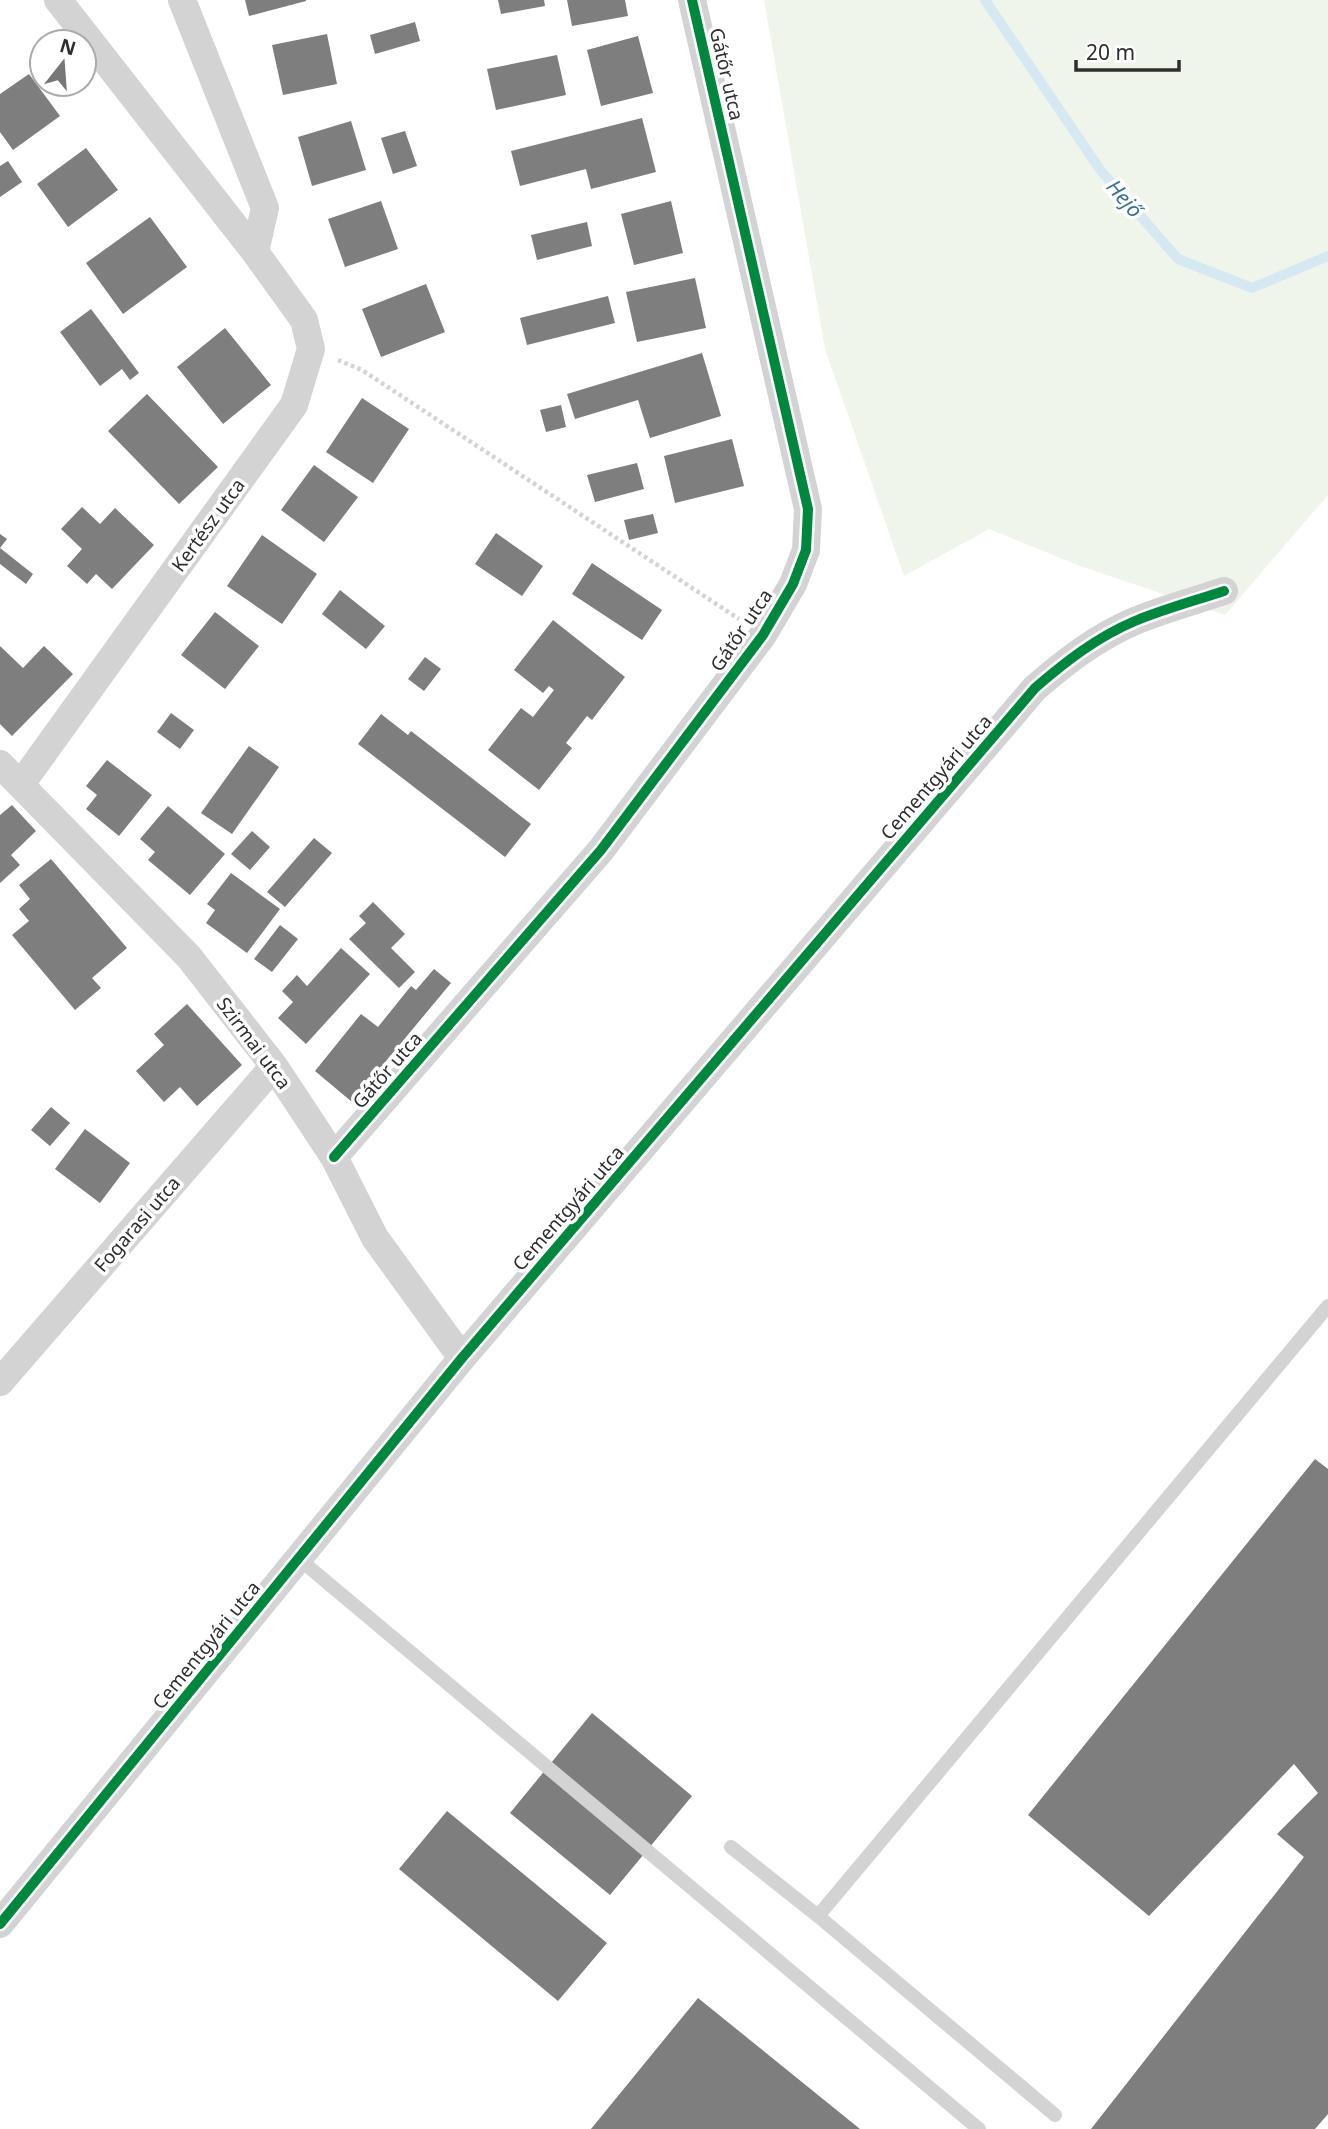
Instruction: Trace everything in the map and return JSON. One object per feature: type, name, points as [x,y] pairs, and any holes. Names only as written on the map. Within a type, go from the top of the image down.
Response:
[{"type":"street","points":[[58,0],[255,252],[304,320],[311,349]]},
{"type":"street","points":[[181,0],[265,208],[255,252]]},
{"type":"street","name":"Gátőr utca","points":[[334,1157],[601,850],[763,635],[793,584],[807,550],[808,509],[692,0]]},
{"type":"street","name":"Kertész utca","points":[[21,784],[294,405],[311,349]]},
{"type":"street","name":"Cementgyári utca","points":[[0,1924],[462,1357],[1035,688],[1065,662],[1124,627],[1224,591]]},
{"type":"street","name":"Szirmai utca","points":[[0,764],[189,957],[274,1066],[334,1157],[375,1238],[462,1357]]},
{"type":"street","name":"Fogarasi utca","points":[[0,1382],[274,1066]]},
{"type":"lane","points":[[818,1916],[1328,1306]]},
{"type":"lane","points":[[298,1558],[979,2129]]},
{"type":"lane","points":[[731,1847],[818,1916],[1055,2115]]},
{"type":"path","points":[[311,349],[362,370],[763,635]]},
{"type":"shaded area","points":[[764,0],[1328,0],[1328,495],[1225,615],[1080,566],[989,529],[904,576],[825,349]]},
{"type":"building","points":[[245,0],[306,0],[306,1],[249,16]]},
{"type":"building","points":[[498,0],[544,0],[545,6],[501,14]]},
{"type":"building","points":[[567,0],[625,0],[628,16],[572,26]]},
{"type":"building","points":[[415,22],[420,41],[375,54],[370,35]]},
{"type":"building","points":[[327,34],[337,84],[283,95],[272,45]]},
{"type":"building","points":[[638,36],[653,93],[601,106],[587,50]]},
{"type":"building","points":[[557,55],[566,95],[496,110],[487,69]]},
{"type":"building","points":[[28,75],[28,98],[47,98],[60,116],[13,150],[0,132],[0,94]]},
{"type":"building","points":[[642,118],[656,172],[591,189],[586,169],[520,186],[511,151]]},
{"type":"building","points":[[351,121],[366,170],[312,186],[298,137]]},
{"type":"building","points":[[405,131],[417,166],[393,174],[381,138]]},
{"type":"building","points":[[86,148],[118,190],[68,227],[37,184]]},
{"type":"building","points":[[8,161],[22,182],[0,197],[0,166]]},
{"type":"building","points":[[381,201],[398,249],[345,267],[328,219]]},
{"type":"building","points":[[671,201],[683,253],[634,265],[621,214]]},
{"type":"building","points":[[150,217],[187,267],[123,314],[86,263]]},
{"type":"building","points":[[587,222],[592,246],[537,260],[531,235]]},
{"type":"building","points":[[695,278],[706,328],[637,342],[626,292]]},
{"type":"building","points":[[426,284],[445,332],[381,357],[362,309]]},
{"type":"building","points":[[608,296],[615,323],[527,345],[520,318]]},
{"type":"building","points":[[91,309],[139,373],[130,380],[122,369],[100,386],[60,332]]},
{"type":"building","points":[[225,328],[271,385],[223,424],[177,367]]},
{"type":"building","points":[[702,353],[721,416],[650,438],[638,400],[575,419],[567,394]]},
{"type":"building","points":[[147,394],[218,467],[179,504],[108,431]]},
{"type":"building","points":[[362,398],[409,429],[373,483],[326,452]]},
{"type":"building","points":[[561,405],[566,427],[546,432],[540,410]]},
{"type":"building","points":[[732,439],[744,486],[675,503],[664,456]]},
{"type":"building","points":[[637,463],[644,489],[595,502],[587,475]]},
{"type":"building","points":[[314,465],[358,497],[324,542],[281,510]]},
{"type":"building","points":[[82,507],[100,524],[115,508],[154,545],[112,589],[96,574],[87,584],[67,566],[82,549],[61,529]]},
{"type":"building","points":[[653,514],[658,533],[629,540],[624,520]]},
{"type":"building","points":[[496,533],[543,566],[522,596],[475,564]]},
{"type":"building","points":[[0,534],[7,539],[0,548]]},
{"type":"building","points":[[262,535],[317,574],[282,624],[227,586]]},
{"type":"building","points":[[0,548],[33,574],[26,584],[0,564]]},
{"type":"building","points":[[592,563],[662,610],[642,640],[572,594]]},
{"type":"building","points":[[340,590],[385,626],[366,649],[322,614]]},
{"type":"building","points":[[215,612],[259,646],[225,689],[181,655]]},
{"type":"building","points":[[553,620],[625,677],[592,720],[587,716],[566,743],[572,748],[539,790],[488,750],[521,708],[533,717],[554,690],[549,686],[543,693],[514,670]]},
{"type":"building","points":[[0,646],[23,668],[44,646],[73,674],[12,736],[0,724]]},
{"type":"building","points":[[425,657],[441,669],[424,691],[408,679]]},
{"type":"building","points":[[171,713],[194,730],[180,749],[157,732]]},
{"type":"building","points":[[381,714],[408,735],[411,731],[531,824],[505,857],[358,744]]},
{"type":"building","points":[[249,746],[279,767],[232,834],[201,813]]},
{"type":"building","points":[[107,760],[152,795],[119,836],[86,809],[97,795],[86,786]]},
{"type":"building","points":[[12,805],[36,831],[11,855],[20,865],[0,883],[0,815]]},
{"type":"building","points":[[168,806],[225,854],[190,895],[148,860],[155,852],[140,839]]},
{"type":"building","points":[[252,831],[270,847],[250,870],[231,854]]},
{"type":"building","points":[[314,838],[332,853],[285,907],[267,892]]},
{"type":"building","points":[[51,859],[127,948],[92,978],[101,988],[75,1010],[12,935],[29,921],[19,909],[30,899],[19,885]]},
{"type":"building","points":[[231,873],[280,909],[247,953],[206,923],[215,910],[207,904]]},
{"type":"building","points":[[373,902],[405,934],[391,948],[415,972],[399,988],[349,939],[366,923],[359,916]]},
{"type":"building","points":[[280,925],[298,939],[272,972],[254,959]]},
{"type":"building","points":[[341,948],[370,974],[306,1044],[278,1018],[293,1002],[282,991],[297,975],[307,986]]},
{"type":"building","points":[[434,969],[451,983],[352,1102],[315,1071],[361,1014],[378,1027],[411,986],[416,990]]},
{"type":"building","points":[[187,1004],[242,1065],[197,1106],[180,1087],[164,1102],[136,1071],[164,1045],[154,1034]]},
{"type":"building","points":[[51,1107],[70,1123],[50,1146],[31,1130]]},
{"type":"building","points":[[85,1129],[130,1163],[100,1203],[55,1169]]},
{"type":"building","points":[[1315,1459],[1328,1469],[1328,2114],[1315,2129],[1091,2129],[1304,1857],[1277,1834],[1318,1793],[1294,1764],[1149,1916],[1028,1815]]},
{"type":"building","points":[[592,1713],[692,1796],[610,1895],[510,1813]]},
{"type":"building","points":[[447,1811],[607,1943],[558,2001],[399,1869]]},
{"type":"building","points":[[698,1998],[860,2129],[591,2129]]},
{"type":"waterway","name":"Hejő","points":[[985,0],[1101,171],[1178,259],[1252,288],[1328,256]]},
{"type":"cycle path","points":[[334,1157],[601,850],[763,635],[793,584],[806,550],[808,509],[692,0]]},
{"type":"cycle path","points":[[0,1924],[462,1358],[1035,688],[1082,651],[1121,627],[1224,591]]}]
